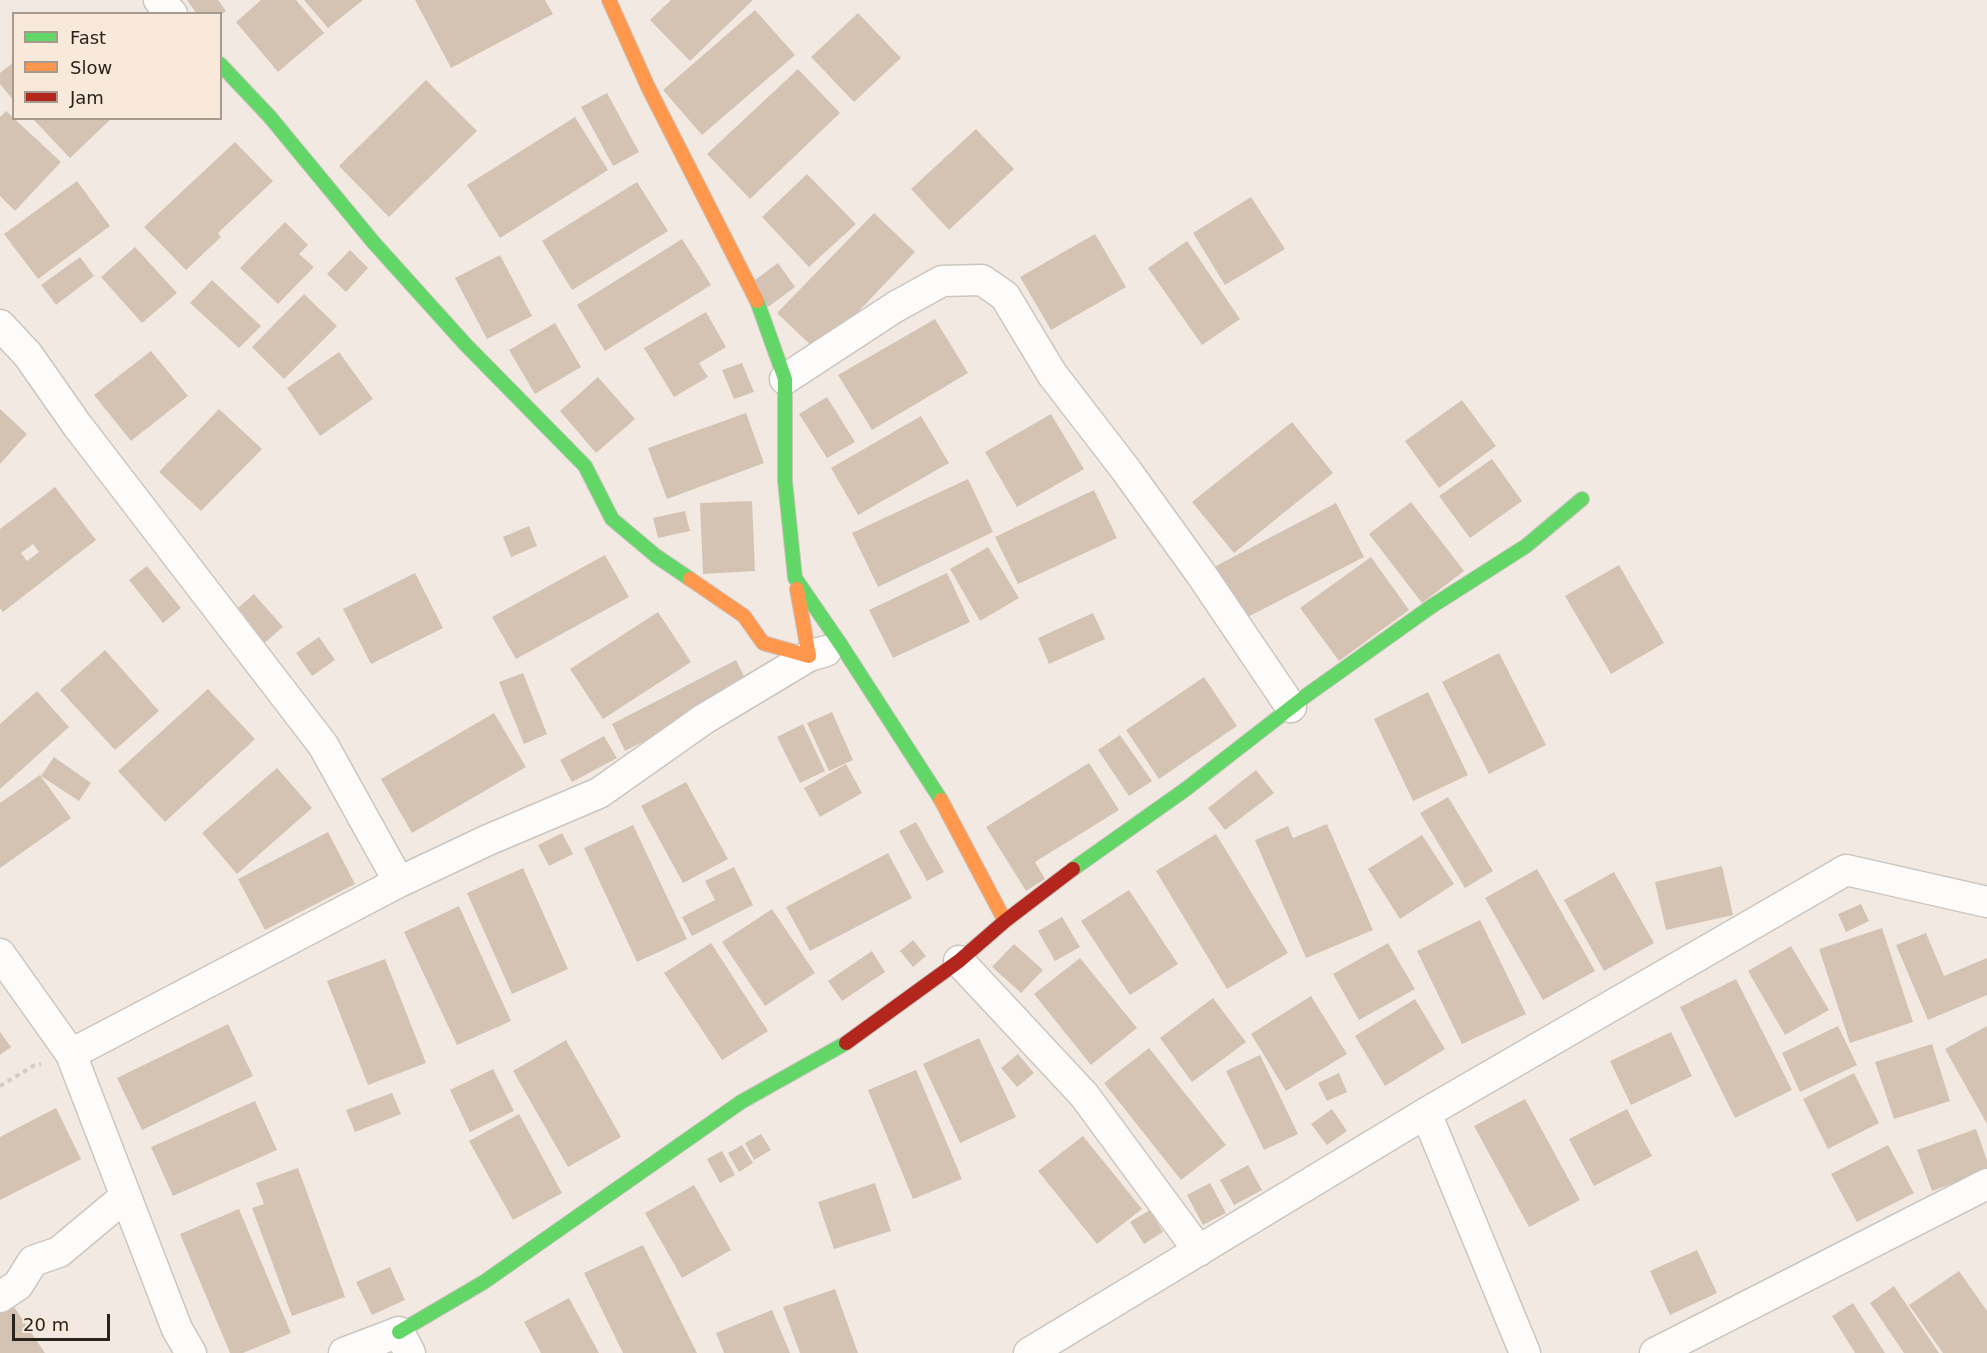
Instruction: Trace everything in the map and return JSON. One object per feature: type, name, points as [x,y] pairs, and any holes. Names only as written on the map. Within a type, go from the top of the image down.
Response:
[{"type":"street","points":[[159,0],[170,12]]},
{"type":"street","points":[[609,0],[648,87],[762,311],[785,379],[785,482],[795,578],[809,656]]},
{"type":"street","points":[[222,66],[270,117],[374,243],[459,336],[585,466],[612,519],[656,556],[744,616],[763,643],[809,656]]},
{"type":"street","points":[[785,379],[895,307],[942,281],[982,280],[1005,296],[1052,374],[1126,470],[1201,574],[1291,707]]},
{"type":"street","points":[[0,325],[28,355],[77,425],[323,745],[399,882]]},
{"type":"street","points":[[344,1353],[404,1342],[484,1282],[741,1102],[855,1038],[959,961],[1005,921],[1069,872],[1186,789],[1291,707],[1432,606],[1526,546],[1581,500]]},
{"type":"street","points":[[795,578],[842,645],[938,795],[1005,921]]},
{"type":"street","points":[[71,1054],[399,882],[488,840],[599,793],[704,719],[809,656],[842,645]]},
{"type":"street","points":[[1029,1353],[1426,1113],[1846,870],[1987,902]]},
{"type":"street","points":[[0,954],[71,1054],[177,1329],[191,1353]]},
{"type":"street","points":[[959,961],[1084,1095],[1199,1251]]},
{"type":"street","points":[[1426,1113],[1525,1353]]},
{"type":"street","points":[[1655,1353],[1987,1184]]},
{"type":"street","points":[[0,1297],[18,1285],[33,1261],[59,1252],[126,1196]]},
{"type":"path","points":[[0,1086],[33,1066],[71,1054]]},
{"type":"building","points":[[187,0],[218,0],[226,11],[222,14],[196,12]]},
{"type":"building","points":[[261,0],[296,0],[324,33],[278,72],[236,22]]},
{"type":"building","points":[[304,0],[363,0],[328,28]]},
{"type":"building","points":[[415,0],[545,0],[553,14],[451,68]]},
{"type":"building","points":[[671,0],[753,0],[690,61],[650,20]]},
{"type":"building","points":[[755,10],[795,55],[702,135],[663,90]]},
{"type":"building","points":[[858,13],[901,58],[854,102],[811,57]]},
{"type":"building","points":[[12,64],[12,99],[0,84],[0,73]]},
{"type":"building","points":[[798,69],[840,113],[750,199],[707,154]]},
{"type":"building","points":[[426,80],[477,131],[389,217],[339,166]]},
{"type":"building","points":[[607,93],[639,152],[613,166],[581,107]]},
{"type":"building","points":[[6,111],[12,117],[12,120],[16,120],[61,162],[15,211],[0,196],[0,117]]},
{"type":"building","points":[[575,117],[608,170],[500,238],[467,185]]},
{"type":"building","points":[[34,120],[110,120],[70,158]]},
{"type":"building","points":[[976,129],[1014,169],[949,230],[911,189]]},
{"type":"building","points":[[235,142],[273,181],[218,233],[221,237],[186,270],[144,227]]},
{"type":"building","points":[[807,174],[856,224],[809,267],[762,217]]},
{"type":"building","points":[[77,181],[110,226],[38,279],[4,234]]},
{"type":"building","points":[[637,182],[668,231],[572,290],[542,241]]},
{"type":"building","points":[[1251,197],[1285,249],[1225,285],[1193,233]]},
{"type":"building","points":[[874,213],[915,252],[819,353],[777,313]]},
{"type":"building","points":[[285,222],[308,245],[299,254],[314,267],[278,304],[240,268]]},
{"type":"building","points":[[1095,234],[1126,287],[1051,330],[1020,277]]},
{"type":"building","points":[[682,239],[711,285],[605,351],[577,305]]},
{"type":"building","points":[[1187,241],[1240,319],[1202,345],[1148,268]]},
{"type":"building","points":[[135,247],[177,293],[142,323],[101,277]]},
{"type":"building","points":[[350,250],[368,268],[346,292],[327,274]]},
{"type":"building","points":[[500,255],[532,316],[487,339],[455,278]]},
{"type":"building","points":[[80,257],[94,276],[56,305],[41,285]]},
{"type":"building","points":[[778,263],[795,287],[768,307],[751,283]]},
{"type":"building","points":[[212,280],[261,326],[239,348],[190,303]]},
{"type":"building","points":[[304,294],[337,326],[284,379],[252,347]]},
{"type":"building","points":[[706,312],[726,347],[699,363],[708,377],[674,397],[644,348]]},
{"type":"building","points":[[935,319],[968,373],[872,430],[838,375]]},
{"type":"building","points":[[555,323],[581,367],[535,394],[509,350]]},
{"type":"building","points":[[151,351],[188,396],[131,441],[94,395]]},
{"type":"building","points":[[339,352],[373,399],[320,436],[287,388]]},
{"type":"building","points":[[742,363],[754,392],[734,399],[722,370]]},
{"type":"building","points":[[598,377],[635,419],[596,453],[560,411]]},
{"type":"building","points":[[827,397],[855,442],[827,458],[799,414]]},
{"type":"building","points":[[1462,400],[1496,446],[1439,488],[1405,441]]},
{"type":"building","points":[[0,409],[27,434],[0,464]]},
{"type":"building","points":[[219,409],[262,449],[201,511],[159,472]]},
{"type":"building","points":[[746,413],[764,463],[667,499],[648,448]]},
{"type":"building","points":[[1051,414],[1084,469],[1017,507],[985,452]]},
{"type":"building","points":[[921,416],[949,463],[858,515],[831,468]]},
{"type":"building","points":[[1292,422],[1333,473],[1234,553],[1192,502]]},
{"type":"building","points":[[1492,459],[1522,501],[1470,538],[1439,496]]},
{"type":"building","points":[[968,479],[993,532],[878,587],[852,533]]},
{"type":"building","points":[[55,487],[96,540],[3,612],[0,608],[0,529]],"holes":[[[33,544],[39,552],[27,561],[21,553]]]},
{"type":"building","points":[[1094,490],[1117,538],[1018,584],[995,537]]},
{"type":"building","points":[[752,501],[755,571],[703,574],[700,503]]},
{"type":"building","points":[[1411,502],[1464,571],[1422,603],[1369,534]]},
{"type":"building","points":[[1336,503],[1364,557],[1242,620],[1214,567]]},
{"type":"building","points":[[685,511],[690,531],[658,538],[653,518]]},
{"type":"building","points":[[529,526],[537,546],[511,557],[503,537]]},
{"type":"building","points":[[988,547],[1019,598],[980,621],[950,569]]},
{"type":"building","points":[[605,555],[629,597],[516,659],[492,617]]},
{"type":"building","points":[[1371,557],[1409,610],[1339,661],[1300,608]]},
{"type":"building","points":[[1619,565],[1664,643],[1611,674],[1565,596]]},
{"type":"building","points":[[147,566],[181,608],[163,623],[129,580]]},
{"type":"building","points":[[415,573],[443,628],[371,664],[343,609]]},
{"type":"building","points":[[947,573],[970,622],[893,658],[869,610]]},
{"type":"building","points":[[254,594],[283,627],[261,646],[232,613]]},
{"type":"building","points":[[658,612],[691,662],[603,719],[570,669]]},
{"type":"building","points":[[1093,613],[1105,639],[1049,664],[1038,638]]},
{"type":"building","points":[[319,637],[335,660],[312,676],[296,653]]},
{"type":"building","points":[[105,650],[159,711],[115,750],[60,690]]},
{"type":"building","points":[[1499,653],[1546,745],[1489,774],[1442,682]]},
{"type":"building","points":[[736,660],[749,687],[625,751],[612,724]]},
{"type":"building","points":[[523,673],[547,734],[524,744],[499,682]]},
{"type":"building","points":[[1204,677],[1237,726],[1159,779],[1126,730]]},
{"type":"building","points":[[208,689],[255,739],[165,822],[118,771]]},
{"type":"building","points":[[37,691],[69,727],[0,789],[0,724]]},
{"type":"building","points":[[1428,692],[1468,775],[1413,801],[1374,719]]},
{"type":"building","points":[[832,712],[853,760],[829,771],[807,723]]},
{"type":"building","points":[[494,713],[526,767],[412,833],[381,779]]},
{"type":"building","points":[[803,724],[825,771],[800,783],[777,737]]},
{"type":"building","points":[[1120,735],[1152,781],[1129,796],[1098,750]]},
{"type":"building","points":[[604,736],[617,758],[572,782],[560,760]]},
{"type":"building","points":[[54,757],[91,783],[79,801],[41,776]]},
{"type":"building","points":[[1089,763],[1119,810],[1035,862],[1045,879],[1026,891],[986,827]]},
{"type":"building","points":[[846,764],[862,793],[820,817],[804,788]]},
{"type":"building","points":[[277,768],[312,808],[237,874],[202,833]]},
{"type":"building","points":[[1256,770],[1274,793],[1225,830],[1208,808]]},
{"type":"building","points":[[40,775],[71,818],[0,868],[0,803]]},
{"type":"building","points":[[686,782],[728,859],[683,883],[641,806]]},
{"type":"building","points":[[1448,797],[1493,871],[1465,888],[1420,813]]},
{"type":"building","points":[[916,822],[944,872],[927,881],[899,831]]},
{"type":"building","points":[[1327,824],[1373,930],[1306,958],[1255,840],[1288,826],[1293,838]]},
{"type":"building","points":[[633,825],[687,939],[637,962],[584,848]]},
{"type":"building","points":[[328,832],[355,884],[265,930],[238,879]]},
{"type":"building","points":[[562,833],[573,854],[549,866],[538,845]]},
{"type":"building","points":[[1216,834],[1288,953],[1227,989],[1156,871]]},
{"type":"building","points":[[1422,835],[1454,884],[1400,919],[1368,869]]},
{"type":"building","points":[[888,853],[912,898],[810,951],[786,907]]},
{"type":"building","points":[[1722,866],[1733,915],[1666,930],[1655,882]]},
{"type":"building","points":[[734,867],[753,905],[692,936],[682,917],[715,900],[705,881]]},
{"type":"building","points":[[523,868],[568,969],[512,994],[467,893]]},
{"type":"building","points":[[1537,869],[1595,971],[1543,1000],[1485,898]]},
{"type":"building","points":[[1614,872],[1654,943],[1604,971],[1564,900]]},
{"type":"building","points":[[1129,890],[1178,964],[1130,995],[1081,921]]},
{"type":"building","points":[[1861,904],[1869,921],[1846,932],[1838,914]]},
{"type":"building","points":[[459,906],[511,1021],[457,1045],[404,932]]},
{"type":"building","points":[[772,909],[815,973],[765,1006],[722,942]]},
{"type":"building","points":[[1062,917],[1080,947],[1055,961],[1038,931]]},
{"type":"building","points":[[1480,920],[1526,1014],[1462,1044],[1417,951]]},
{"type":"building","points":[[1882,928],[1913,1022],[1850,1043],[1819,949]]},
{"type":"building","points":[[1926,933],[1944,976],[1987,958],[1987,995],[1928,1020],[1896,945]]},
{"type":"building","points":[[913,940],[926,956],[913,967],[900,951]]},
{"type":"building","points":[[711,943],[768,1031],[722,1060],[664,973]]},
{"type":"building","points":[[1388,943],[1415,989],[1359,1020],[1333,974]]},
{"type":"building","points":[[1014,944],[1043,970],[1021,993],[992,967]]},
{"type":"building","points":[[1791,946],[1829,1010],[1785,1035],[1748,971]]},
{"type":"building","points":[[872,951],[885,972],[842,1001],[828,981]]},
{"type":"building","points":[[1080,958],[1137,1028],[1091,1065],[1034,994]]},
{"type":"building","points":[[385,959],[426,1063],[368,1085],[327,981]]},
{"type":"building","points":[[1736,979],[1792,1090],[1735,1118],[1680,1007]]},
{"type":"building","points":[[1311,996],[1347,1054],[1286,1091],[1251,1034]]},
{"type":"building","points":[[1213,998],[1246,1042],[1192,1082],[1160,1038]]},
{"type":"building","points":[[1415,999],[1445,1049],[1385,1086],[1355,1036]]},
{"type":"building","points":[[228,1024],[253,1076],[142,1130],[117,1078]]},
{"type":"building","points":[[1838,1026],[1857,1065],[1800,1092],[1782,1053]]},
{"type":"building","points":[[1987,1026],[1987,1124],[1945,1049]]},
{"type":"building","points":[[0,1032],[11,1047],[0,1055]]},
{"type":"building","points":[[1671,1032],[1692,1076],[1631,1105],[1610,1061]]},
{"type":"building","points":[[979,1038],[1016,1117],[960,1143],[923,1064]]},
{"type":"building","points":[[566,1040],[621,1137],[568,1167],[513,1071]]},
{"type":"building","points":[[1932,1044],[1950,1101],[1894,1119],[1875,1062]]},
{"type":"building","points":[[1149,1048],[1226,1145],[1181,1180],[1104,1083]]},
{"type":"building","points":[[1018,1054],[1034,1073],[1017,1087],[1001,1068]]},
{"type":"building","points":[[1260,1055],[1298,1134],[1264,1150],[1226,1071]]},
{"type":"building","points":[[493,1069],[514,1111],[470,1132],[450,1090]]},
{"type":"building","points":[[916,1070],[962,1179],[913,1199],[868,1090]]},
{"type":"building","points":[[1339,1073],[1347,1092],[1327,1101],[1318,1083]]},
{"type":"building","points":[[1854,1073],[1879,1123],[1828,1149],[1803,1099]]},
{"type":"building","points":[[392,1093],[401,1114],[355,1132],[346,1110]]},
{"type":"building","points":[[1525,1099],[1580,1200],[1529,1227],[1474,1126]]},
{"type":"building","points":[[255,1101],[277,1150],[173,1196],[151,1147]]},
{"type":"building","points":[[56,1108],[81,1159],[0,1200],[0,1137]]},
{"type":"building","points":[[1332,1109],[1347,1131],[1327,1145],[1311,1124]]},
{"type":"building","points":[[1627,1109],[1652,1156],[1594,1186],[1569,1139]]},
{"type":"building","points":[[519,1114],[562,1193],[513,1220],[469,1141]]},
{"type":"building","points":[[1976,1129],[1987,1160],[1987,1171],[1932,1191],[1917,1150]]},
{"type":"building","points":[[761,1134],[771,1150],[754,1160],[745,1143]]},
{"type":"building","points":[[1083,1136],[1142,1209],[1097,1244],[1038,1171]]},
{"type":"building","points":[[742,1145],[753,1163],[739,1172],[728,1153]]},
{"type":"building","points":[[1888,1145],[1914,1193],[1857,1222],[1831,1174]]},
{"type":"building","points":[[722,1151],[735,1175],[720,1183],[707,1159]]},
{"type":"building","points":[[1248,1165],[1262,1190],[1234,1205],[1220,1180]]},
{"type":"building","points":[[298,1168],[345,1297],[292,1316],[252,1208],[264,1204],[256,1183]]},
{"type":"building","points":[[875,1183],[891,1231],[834,1249],[818,1202]]},
{"type":"building","points":[[1210,1183],[1226,1213],[1203,1225],[1187,1195]]},
{"type":"building","points":[[694,1185],[731,1250],[682,1278],[645,1213]]},
{"type":"building","points":[[239,1209],[291,1333],[243,1353],[230,1353],[180,1234]]},
{"type":"building","points":[[1150,1210],[1163,1232],[1144,1244],[1130,1222]]},
{"type":"building","points":[[643,1245],[697,1353],[623,1353],[584,1273]]},
{"type":"building","points":[[1697,1250],[1717,1293],[1670,1315],[1650,1271]]},
{"type":"building","points":[[390,1267],[405,1300],[372,1315],[356,1282]]},
{"type":"building","points":[[1959,1271],[1987,1311],[1987,1353],[1943,1353],[1909,1305]]},
{"type":"building","points":[[0,1286],[45,1353],[0,1353]]},
{"type":"building","points":[[1894,1286],[1939,1353],[1904,1353],[1870,1303]]},
{"type":"building","points":[[835,1289],[858,1353],[800,1353],[783,1307]]},
{"type":"building","points":[[569,1298],[599,1353],[541,1353],[524,1322]]},
{"type":"building","points":[[1853,1303],[1885,1353],[1855,1353],[1832,1316]]},
{"type":"building","points":[[772,1310],[790,1353],[724,1353],[716,1333]]},
{"type":"traffic: fast","points":[[222,66],[270,117],[374,243],[466,345],[585,466],[612,519],[656,556],[690,579]]},
{"type":"traffic: fast","points":[[757,301],[785,379],[785,481],[795,578],[941,800]]},
{"type":"traffic: fast","points":[[1073,869],[1186,789],[1307,695],[1432,606],[1526,546],[1582,499]]},
{"type":"traffic: fast","points":[[399,1332],[484,1282],[741,1102],[846,1043]]},
{"type":"traffic: slow","points":[[609,0],[648,87],[757,301]]},
{"type":"traffic: slow","points":[[690,579],[744,616],[763,643],[809,656],[797,589]]},
{"type":"traffic: slow","points":[[941,800],[1005,921]]},
{"type":"traffic: jam","points":[[846,1043],[959,961],[1005,921],[1073,869]]}]
